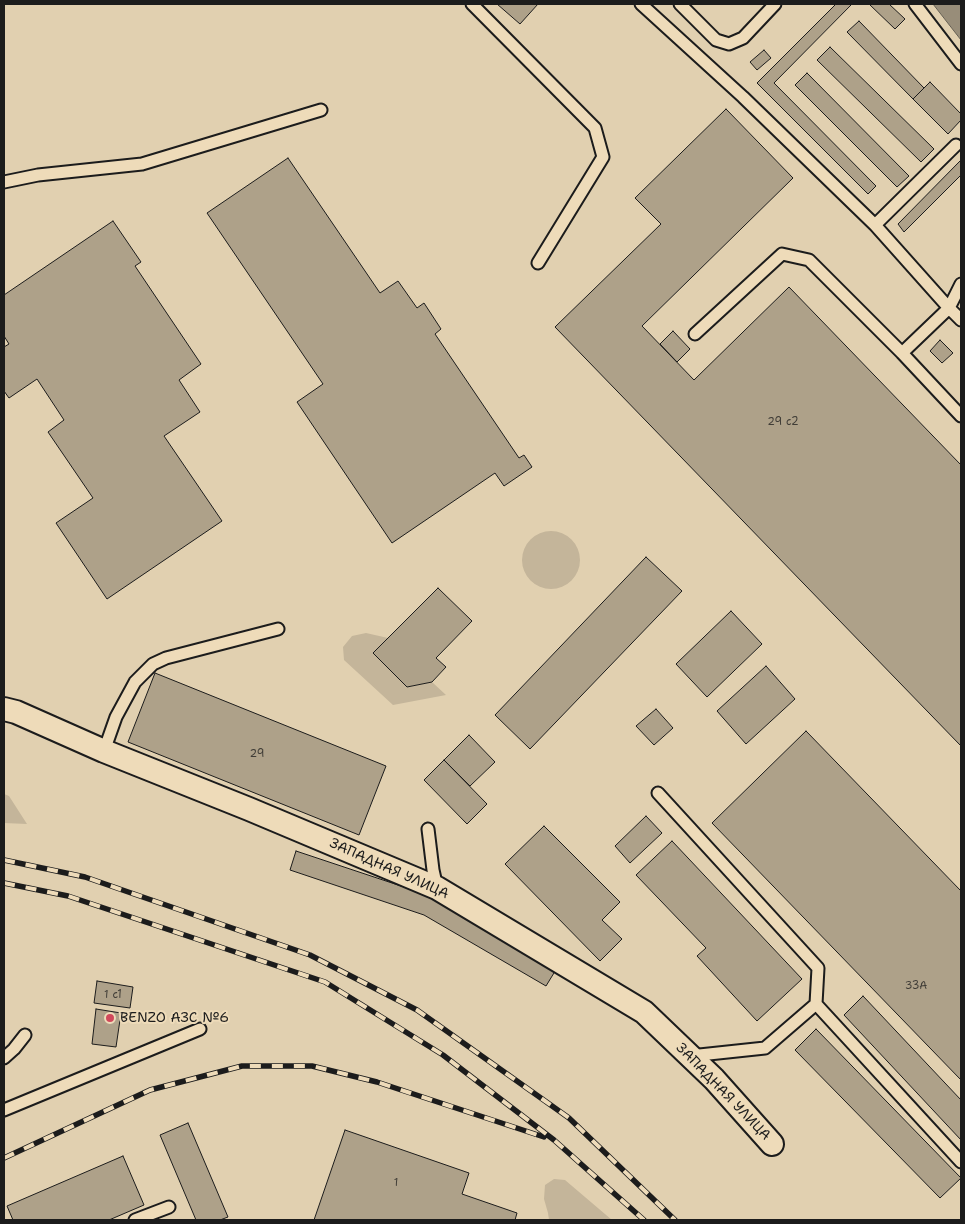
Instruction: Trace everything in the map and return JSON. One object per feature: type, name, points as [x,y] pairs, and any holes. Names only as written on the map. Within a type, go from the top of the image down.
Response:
[{"type":"street","name":"ЗАПАДНАЯ УЛИЦА","points":[[4,709],[16,712],[104,751],[437,888],[644,1012],[714,1078],[772,1144]]},
{"type":"lane","points":[[472,4],[595,128],[603,157],[538,263]]},
{"type":"lane","points":[[641,4],[743,96],[874,225],[961,320]]},
{"type":"lane","points":[[680,4],[716,40],[729,44],[743,38],[775,4]]},
{"type":"lane","points":[[915,4],[961,64]]},
{"type":"lane","points":[[4,182],[38,175],[142,164],[321,110]]},
{"type":"lane","points":[[874,225],[956,145]]},
{"type":"lane","points":[[695,334],[782,254],[809,260],[902,353],[961,416]]},
{"type":"lane","points":[[902,353],[949,308],[961,284]]},
{"type":"lane","points":[[104,751],[116,717],[135,682],[153,664],[166,658],[278,630]]},
{"type":"lane","points":[[658,792],[818,968],[816,1004],[961,1162]]},
{"type":"lane","points":[[428,829],[437,888]]},
{"type":"lane","points":[[690,1056],[765,1048],[816,1004]]},
{"type":"lane","points":[[4,1110],[200,1029]]},
{"type":"lane","points":[[4,1058],[25,1036]]},
{"type":"lane","points":[[135,1220],[169,1207]]},
{"type":"shaded area","points":[[933,4],[961,4],[961,40]]},
{"type":"shaded area","points":[[551,531],[567,536],[575,544],[580,560],[575,576],[567,584],[551,589],[535,584],[527,576],[522,560],[527,544],[535,536]]},
{"type":"shaded area","points":[[366,633],[388,638],[373,653],[407,687],[432,682],[446,695],[393,705],[344,660],[343,647],[352,636]]},
{"type":"shaded area","points":[[4,794],[9,796],[27,824],[4,823]]},
{"type":"shaded area","points":[[554,1179],[565,1180],[612,1220],[549,1220],[544,1199],[545,1185]]},
{"type":"building","points":[[497,4],[538,4],[520,24]]},
{"type":"building","points":[[836,4],[852,4],[774,83],[876,186],[868,194],[757,83]]},
{"type":"building","points":[[869,4],[889,4],[905,19],[895,29]]},
{"type":"building","points":[[859,21],[924,88],[913,99],[847,32]]},
{"type":"building","points":[[830,47],[934,149],[921,162],[817,60]]},
{"type":"building","points":[[764,50],[771,58],[757,70],[750,62]]},
{"type":"building","points":[[807,73],[909,176],[897,187],[795,85]]},
{"type":"building","points":[[930,82],[961,114],[961,120],[948,134],[913,99]]},
{"type":"building","points":[[726,109],[793,178],[642,326],[694,380],[789,287],[961,465],[961,746],[555,327],[661,224],[635,198]]},
{"type":"building","points":[[288,158],[380,293],[398,281],[417,308],[424,303],[441,329],[435,334],[519,458],[524,455],[532,467],[504,486],[495,473],[392,543],[297,402],[323,384],[207,213]]},
{"type":"building","points":[[961,160],[961,175],[904,232],[898,224]]},
{"type":"building","points":[[113,221],[141,262],[135,266],[201,364],[179,380],[200,412],[164,436],[222,521],[107,599],[56,523],[93,498],[48,432],[64,420],[37,379],[9,398],[4,391],[4,347],[9,344],[4,336],[4,295]]},
{"type":"building","points":[[673,331],[690,349],[677,362],[660,344]]},
{"type":"building","points":[[940,340],[953,353],[942,363],[930,351]]},
{"type":"building","points":[[646,557],[682,591],[530,749],[495,715]]},
{"type":"building","points":[[438,588],[472,621],[436,658],[446,667],[432,682],[407,687],[373,653]]},
{"type":"building","points":[[731,611],[762,644],[707,697],[676,664]]},
{"type":"building","points":[[766,666],[795,699],[746,744],[717,711]]},
{"type":"building","points":[[155,673],[386,766],[359,835],[128,742]]},
{"type":"building","points":[[656,709],[673,728],[654,745],[636,726]]},
{"type":"building","points":[[806,731],[961,891],[961,1080],[712,823]]},
{"type":"building","points":[[469,735],[495,762],[470,786],[444,760]]},
{"type":"building","points":[[444,760],[487,804],[467,824],[424,780]]},
{"type":"building","points":[[646,816],[662,833],[630,863],[615,846]]},
{"type":"building","points":[[544,826],[620,902],[602,920],[622,939],[600,961],[505,864]]},
{"type":"building","points":[[672,841],[802,979],[757,1021],[697,956],[706,948],[636,875]]},
{"type":"building","points":[[296,851],[437,898],[557,968],[546,986],[424,915],[290,870]]},
{"type":"building","points":[[97,981],[133,987],[130,1008],[94,1003]]},
{"type":"building","points":[[863,996],[961,1100],[961,1140],[844,1015]]},
{"type":"building","points":[[96,1009],[121,1013],[116,1047],[92,1044]]},
{"type":"building","points":[[816,1029],[961,1178],[940,1198],[795,1050]]},
{"type":"building","points":[[188,1123],[228,1217],[220,1220],[196,1220],[160,1135]]},
{"type":"building","points":[[345,1130],[469,1173],[462,1194],[517,1213],[515,1220],[314,1220]]},
{"type":"building","points":[[123,1156],[144,1205],[109,1220],[13,1220],[7,1206]]},
{"type":"railway","points":[[4,860],[85,877],[310,955],[417,1010],[569,1118],[675,1220]]},
{"type":"railway","points":[[4,883],[68,896],[325,982],[443,1055],[554,1140],[644,1220]]},
{"type":"railway","points":[[4,1158],[150,1090],[242,1066],[312,1066],[377,1082],[544,1137]]},
{"type":"place","name":"BENZO АЗС №6","points":[[110,1018]]}]
